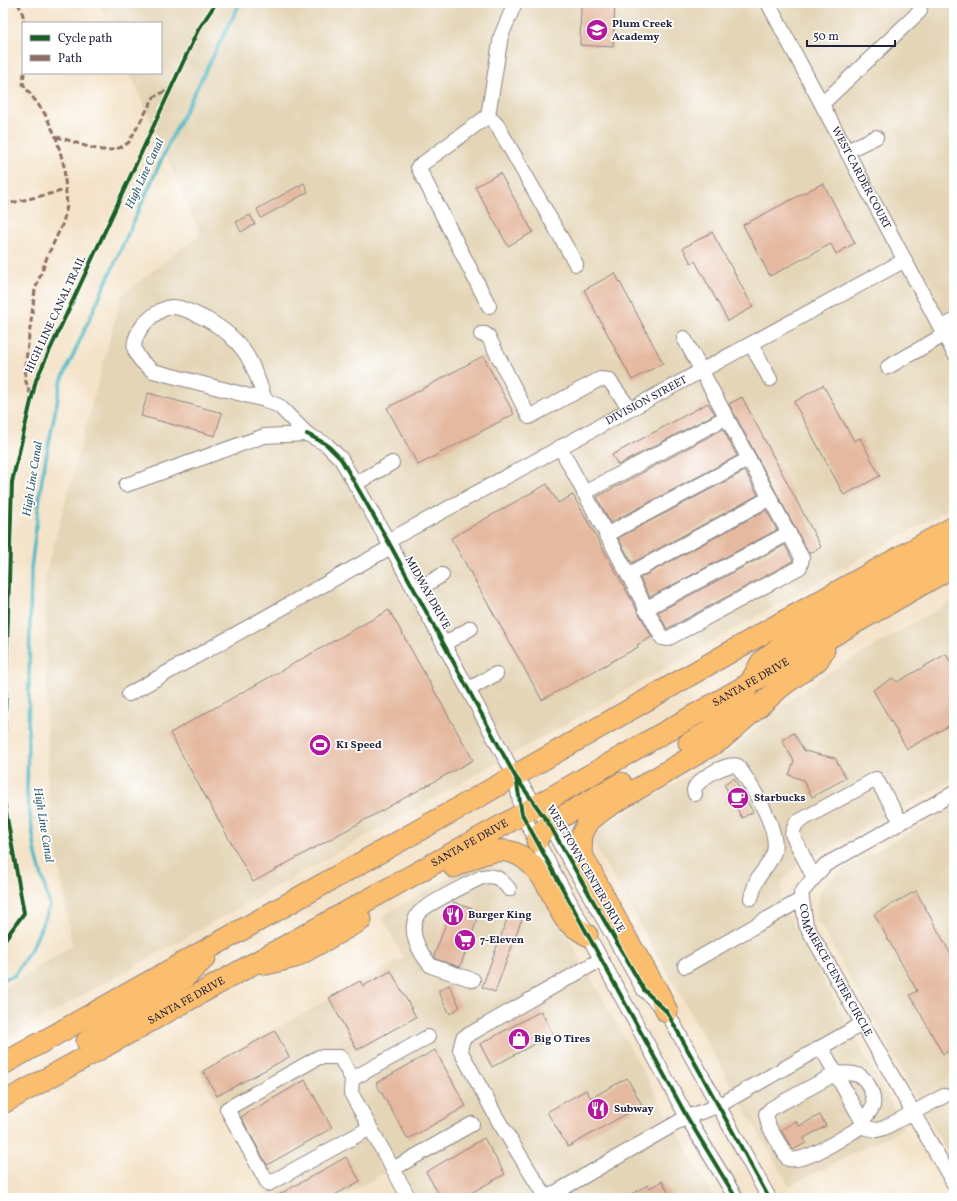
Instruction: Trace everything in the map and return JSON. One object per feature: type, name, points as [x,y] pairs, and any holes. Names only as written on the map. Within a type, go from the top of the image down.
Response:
[{"type":"highway","points":[[3,1064],[515,776],[779,624],[954,527]]},
{"type":"highway","points":[[537,841],[539,835],[548,824],[708,732],[725,718],[742,698],[762,662],[784,644],[954,547]]},
{"type":"highway","name":"SANTA FE DRIVE","points":[[3,1103],[750,685],[954,566]]},
{"type":"highway","points":[[667,1012],[659,994],[621,929],[581,853],[582,834],[589,821],[606,807],[722,739],[782,686],[817,661],[833,636]]},
{"type":"highway","points":[[241,970],[295,957],[477,855],[493,850],[511,851],[520,854],[534,865],[548,886],[567,921],[587,935]]},
{"type":"highway","points":[[3,1089],[89,1040],[183,979],[230,935]]},
{"type":"street","points":[[489,306],[418,167],[488,116],[501,36],[515,3]]},
{"type":"street","name":"WEST CARDER COURT","points":[[768,3],[954,353]]},
{"type":"street","points":[[822,104],[920,12]]},
{"type":"street","points":[[488,116],[497,125],[576,264]]},
{"type":"street","points":[[847,151],[876,137]]},
{"type":"street","name":"DIVISION STREET","points":[[129,694],[560,447],[905,260]]},
{"type":"street","points":[[265,400],[256,372],[245,351],[222,328],[195,313],[174,307],[159,310],[146,321],[136,337],[135,349],[139,359],[153,371],[265,400],[279,406],[307,434]]},
{"type":"street","points":[[888,366],[942,331],[954,321]]},
{"type":"street","points":[[481,334],[488,336],[529,418],[600,379],[609,380],[630,409]]},
{"type":"street","points":[[560,447],[659,636],[667,639],[800,567],[802,558],[684,338]]},
{"type":"street","points":[[751,344],[770,379]]},
{"type":"street","points":[[584,494],[727,417]]},
{"type":"street","points":[[126,485],[264,436],[307,434]]},
{"type":"street","name":"MIDWAY DRIVE","points":[[307,434],[326,444],[336,454],[355,484],[390,544],[515,776]]},
{"type":"street","points":[[606,535],[749,459]]},
{"type":"street","points":[[355,484],[392,463]]},
{"type":"street","points":[[628,576],[770,498]]},
{"type":"street","points":[[645,609],[789,533]]},
{"type":"street","points":[[415,591],[442,575]]},
{"type":"street","points":[[444,644],[472,628]]},
{"type":"street","points":[[469,689],[496,674]]},
{"type":"street","points":[[695,794],[694,790],[699,781],[729,765],[738,766],[772,826],[775,842],[774,851],[771,860],[758,878],[751,898]]},
{"type":"street","name":"WEST TOWN CENTER DRIVE","points":[[515,776],[529,809],[537,841],[600,960],[687,1117],[736,1198]]},
{"type":"street","points":[[814,878],[792,834],[796,823],[876,779],[901,822]]},
{"type":"street","name":"COMMERCE CENTER CIRCLE","points":[[954,793],[825,865],[801,893],[806,925],[954,1184]]},
{"type":"street","name":"WEST TOWN CENTER DRIVE","points":[[529,809],[548,824],[644,990],[667,1012],[770,1198]]},
{"type":"street","points":[[473,980],[431,966],[414,936],[415,920],[422,910],[482,877],[489,875],[497,876],[509,889]]},
{"type":"street","points":[[685,966],[802,899]]},
{"type":"street","points":[[600,960],[463,1038],[460,1050],[498,1120],[546,1198],[687,1117],[718,1106],[862,1024]]},
{"type":"street","points":[[352,1079],[428,1036]]},
{"type":"street","points":[[821,1047],[866,1128],[876,1130],[913,1113],[944,1096]]},
{"type":"street","points":[[370,1128],[268,1184],[226,1109],[319,1057],[340,1058],[352,1079],[350,1093],[370,1128],[409,1198]]},
{"type":"street","points":[[846,1073],[859,1075],[869,1088],[873,1100],[873,1107],[863,1123],[808,1157],[797,1160],[788,1159],[769,1127],[766,1114],[772,1108],[835,1074],[846,1073]]},
{"type":"street","points":[[393,1170],[472,1124]]},
{"type":"shaded area","points":[[99,3],[954,3],[954,506],[3,1040],[3,989],[72,946],[48,798],[45,576],[122,295],[200,234],[130,74],[162,74],[162,22],[108,22]]},
{"type":"shaded area","points":[[954,600],[954,779],[796,866],[782,883],[780,900],[904,1128],[789,1186],[588,834],[643,803],[735,747],[758,725],[819,678]]},
{"type":"shaded area","points":[[954,807],[954,1164],[816,917],[821,889],[841,870]]},
{"type":"shaded area","points":[[505,857],[531,871],[714,1198],[418,1198],[399,1164],[341,1198],[270,1198],[199,1070],[404,958],[382,916],[477,862]]},
{"type":"building","name":"Plum Creek Academy","points":[[581,3],[615,3],[613,47],[580,45]]},
{"type":"building","points":[[500,173],[533,232],[508,246],[475,187]]},
{"type":"building","points":[[304,183],[308,192],[261,218],[257,209]]},
{"type":"building","points":[[823,183],[855,243],[836,254],[831,244],[770,276],[743,225]]},
{"type":"building","points":[[250,215],[255,224],[241,232],[236,222]]},
{"type":"building","points":[[712,232],[753,307],[728,321],[695,261],[691,263],[683,248]]},
{"type":"building","points":[[615,273],[663,363],[632,380],[584,290]]},
{"type":"building","points":[[483,356],[514,414],[418,465],[387,408]]},
{"type":"building","points":[[823,385],[854,441],[860,438],[880,476],[844,495],[794,402]]},
{"type":"building","points":[[148,393],[222,413],[215,436],[141,416]]},
{"type":"building","points":[[742,397],[821,547],[809,554],[729,404]]},
{"type":"building","points":[[708,403],[715,414],[618,465],[612,455]]},
{"type":"building","points":[[723,429],[737,456],[610,523],[597,497]]},
{"type":"building","points":[[745,471],[758,495],[632,563],[618,538]]},
{"type":"building","points":[[547,484],[558,503],[573,495],[652,637],[637,645],[638,647],[542,700],[451,538]]},
{"type":"building","points":[[766,510],[777,530],[650,597],[640,578]]},
{"type":"building","points":[[785,545],[793,561],[667,629],[658,612]]},
{"type":"building","points":[[389,610],[473,760],[253,882],[170,733]]},
{"type":"building","points":[[946,654],[954,669],[954,723],[907,749],[873,690],[893,678],[897,682]]},
{"type":"building","points":[[794,733],[804,751],[835,758],[846,778],[812,797],[803,780],[789,775],[794,761],[782,740]]},
{"type":"building","name":"Starbucks","points":[[734,778],[753,812],[742,818],[724,784]]},
{"type":"building","points":[[916,891],[954,960],[954,1048],[943,1054],[910,995],[917,991],[874,914]]},
{"type":"building","points":[[454,902],[480,912],[460,967],[436,959],[434,956]]},
{"type":"building","points":[[510,911],[523,916],[495,992],[482,987]]},
{"type":"building","points":[[391,971],[416,1017],[357,1050],[329,998],[360,981],[363,986]]},
{"type":"building","points":[[449,985],[460,1007],[450,1014],[438,991]]},
{"type":"building","name":"Big O Tires","points":[[541,1011],[554,1036],[539,1044],[538,1042],[492,1067],[480,1044]]},
{"type":"building","points":[[275,1031],[289,1057],[217,1096],[203,1071]]},
{"type":"building","points":[[435,1050],[466,1106],[408,1139],[376,1083]]},
{"type":"building","points":[[627,1078],[642,1105],[568,1147],[547,1112],[586,1090],[591,1098]]},
{"type":"building","points":[[305,1080],[332,1128],[267,1165],[241,1117]]},
{"type":"building","points":[[820,1115],[826,1126],[804,1138],[806,1143],[793,1150],[781,1130],[796,1121],[799,1126]]},
{"type":"building","points":[[484,1138],[505,1174],[462,1198],[441,1198],[426,1172]]},
{"type":"building","points":[[346,1157],[360,1181],[329,1198],[273,1198]]},
{"type":"building","points":[[662,1181],[672,1198],[624,1198],[648,1185],[650,1188]]},
{"type":"waterway","name":"High Line Canal","points":[[3,979],[14,976],[33,946],[50,906],[36,855],[27,795],[31,569],[42,478],[61,382],[169,143],[240,3]]},
{"type":"marked path","points":[[18,3],[23,15],[24,22]]},
{"type":"marked path","points":[[24,74],[23,84],[45,114],[56,137],[64,166],[67,206],[63,223],[47,257],[35,290],[25,379],[31,396]]},
{"type":"marked path","points":[[56,137],[102,150],[112,150],[120,147],[129,142],[154,97],[171,88]]},
{"type":"marked path","points":[[3,205],[66,190]]},
{"type":"cycle path","name":"HIGH LINE CANAL TRAIL","points":[[3,781],[12,482],[36,380],[198,30],[216,3]]},
{"type":"cycle path","points":[[307,434],[326,444],[341,459],[388,541],[515,776],[549,824],[644,990],[667,1012],[769,1198]]},
{"type":"cycle path","points":[[516,778],[522,814],[687,1117],[736,1198]]},
{"type":"cycle path","points":[[3,795],[24,913],[3,942]]},
{"type":"place","name":"Plum Creek Academy","points":[[597,30]]},
{"type":"place","name":"K1 Speed","points":[[320,745]]},
{"type":"place","name":"Starbucks","points":[[738,798]]},
{"type":"place","name":"Burger King","points":[[453,915]]},
{"type":"place","name":"7-Eleven","points":[[465,940]]},
{"type":"place","name":"Big O Tires","points":[[519,1039]]},
{"type":"place","name":"Subway","points":[[598,1109]]}]
